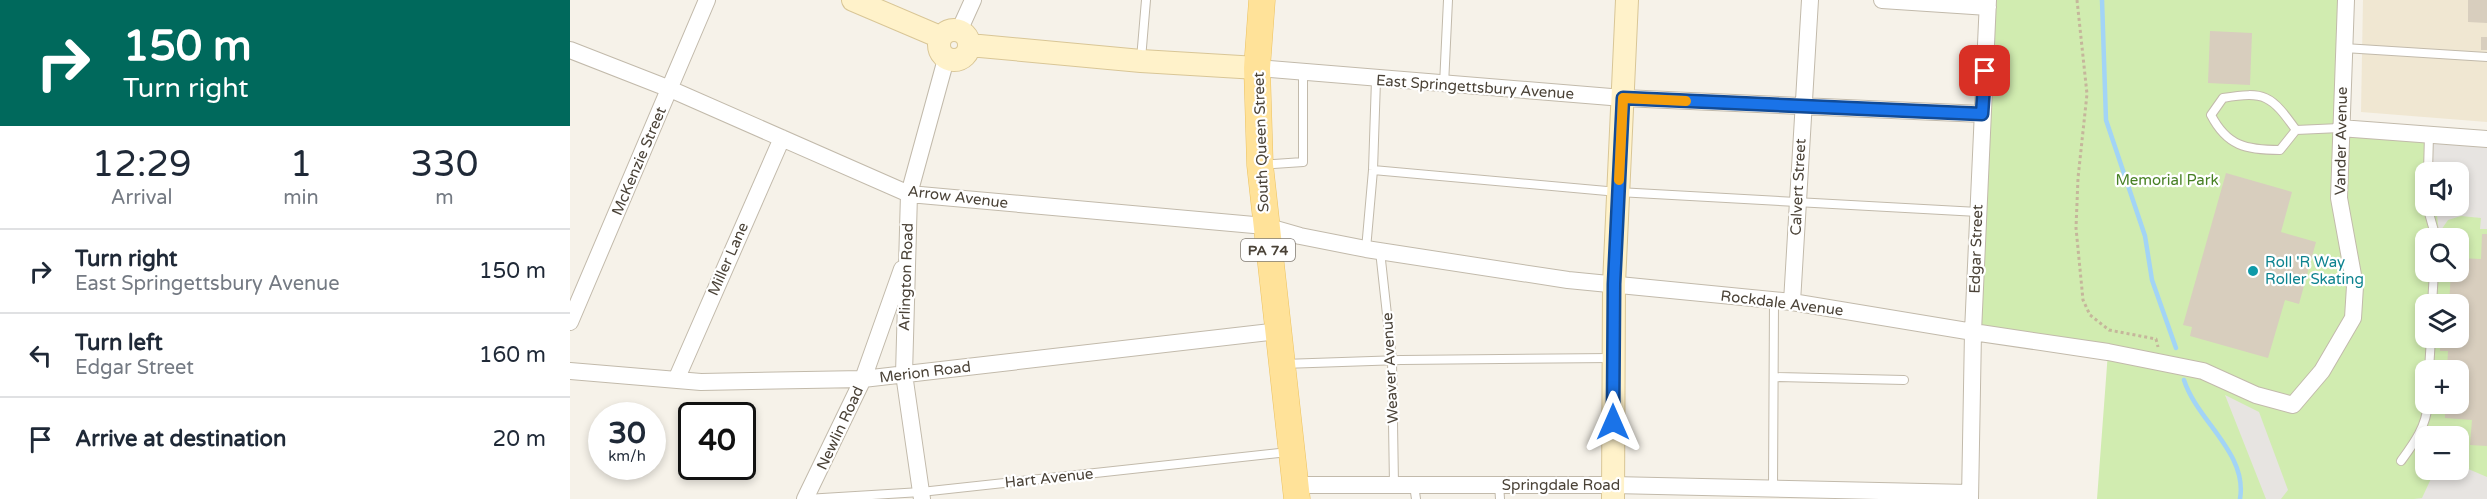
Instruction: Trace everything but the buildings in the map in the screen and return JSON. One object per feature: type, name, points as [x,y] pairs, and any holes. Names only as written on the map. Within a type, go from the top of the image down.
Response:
[{"type":"main road","name":"South Queen Street","points":[[1262,0],[1257,68],[1260,165],[1265,226],[1297,492]]},
{"type":"street","name":"McKenzie Street","points":[[570,322],[707,0]]},
{"type":"street","name":"East Springettsbury Avenue","points":[[853,0],[956,38],[1141,61],[1257,68],[1377,80],[1623,98],[1982,114]]},
{"type":"street","points":[[946,59],[938,48],[956,38],[973,0]]},
{"type":"street","points":[[1613,492],[1614,284],[1627,0]]},
{"type":"street","name":"Calvert Street","points":[[1792,302],[1810,0]]},
{"type":"street","points":[[1882,0],[1988,4]]},
{"type":"street","name":"Vander Avenue","points":[[2293,405],[2322,371],[2353,318],[2355,286],[2339,198],[2346,0]]},
{"type":"street","name":"Edgar Street","points":[[1970,496],[1973,332],[1988,4]]},
{"type":"street","name":"Arrow Avenue","points":[[570,50],[670,89],[909,194],[1265,226]]},
{"type":"street","name":"Arlington Road","points":[[922,496],[904,374],[909,194],[946,59]]},
{"type":"street","points":[[2340,128],[2487,139]]},
{"type":"street","name":"Miller Lane","points":[[676,380],[782,138]]},
{"type":"street","name":"Rockdale Avenue","points":[[1265,226],[1300,236],[1373,250],[1557,278],[1792,302],[2108,352],[2204,371],[2256,395],[2293,405]]},
{"type":"street","name":"Newlin Road","points":[[805,499],[863,379],[907,254]]},
{"type":"street","name":"Merion Road","points":[[570,371],[701,382],[863,379],[1278,332]]},
{"type":"street","name":"Springdale Road","points":[[1297,492],[1394,485],[1415,492],[1736,493],[1773,488],[1970,496]]},
{"type":"lane","points":[[1141,61],[1146,0]]},
{"type":"lane","points":[[1444,85],[1448,0]]},
{"type":"lane","points":[[2344,48],[2487,57]]},
{"type":"lane","points":[[1260,165],[1304,162],[1302,73]]},
{"type":"lane","name":"Weaver Avenue","points":[[1377,80],[1373,170],[1373,250],[1392,360],[1394,485]]},
{"type":"lane","points":[[2296,130],[2280,107],[2263,95],[2246,94],[2223,98],[2211,115],[2219,131],[2234,144],[2262,150],[2280,150],[2296,130],[2340,128]]},
{"type":"lane","points":[[2428,162],[2429,135]]},
{"type":"lane","points":[[1373,170],[1618,192],[1978,212]]},
{"type":"lane","points":[[1773,488],[1774,301]]},
{"type":"lane","points":[[1283,364],[1392,360],[1612,358]]},
{"type":"lane","points":[[1774,377],[1904,380]]},
{"type":"lane","points":[[2401,461],[2422,429],[2426,414]]},
{"type":"lane","name":"Hart Avenue","points":[[805,499],[922,496],[1292,451]]},
{"type":"path","points":[[2077,0],[2087,94],[2078,178],[2076,228],[2083,300],[2090,315],[2109,330],[2156,339],[2163,363]]},
{"type":"shaded area","points":[[2363,0],[2487,0],[2487,122],[2361,112]]},
{"type":"shaded area","points":[[2429,135],[2487,139],[2487,229],[2480,229],[2481,218],[2461,216],[2469,216],[2469,162],[2432,162]]},
{"type":"shaded area","points":[[2437,216],[2461,216],[2448,220],[2442,228],[2438,228]]},
{"type":"shaded area","points":[[2225,395],[2259,412],[2288,490],[2281,499],[2266,499]]},
{"type":"shaded area","points":[[2469,469],[2487,477],[2487,499],[2414,499],[2422,498],[2430,480],[2469,480]]},
{"type":"green space","name":"Memorial Park","points":[[1988,0],[2346,0],[2340,128],[2487,139],[2487,499],[2097,499],[2108,352],[1973,332]]},
{"type":"waterway","points":[[2102,0],[2106,120],[2145,236],[2152,280],[2176,348]]},
{"type":"waterway","points":[[2184,380],[2190,395],[2229,452],[2240,482],[2240,499]]},
{"type":"slow traffic","points":[[1619,180],[1623,98],[1686,101]]},
{"type":"place","name":"Roll 'R Way Roller Skating","points":[[2253,271]]},
{"type":"route","points":[[1613,422],[1614,284],[1623,98],[1982,114],[1985,71]]}]
